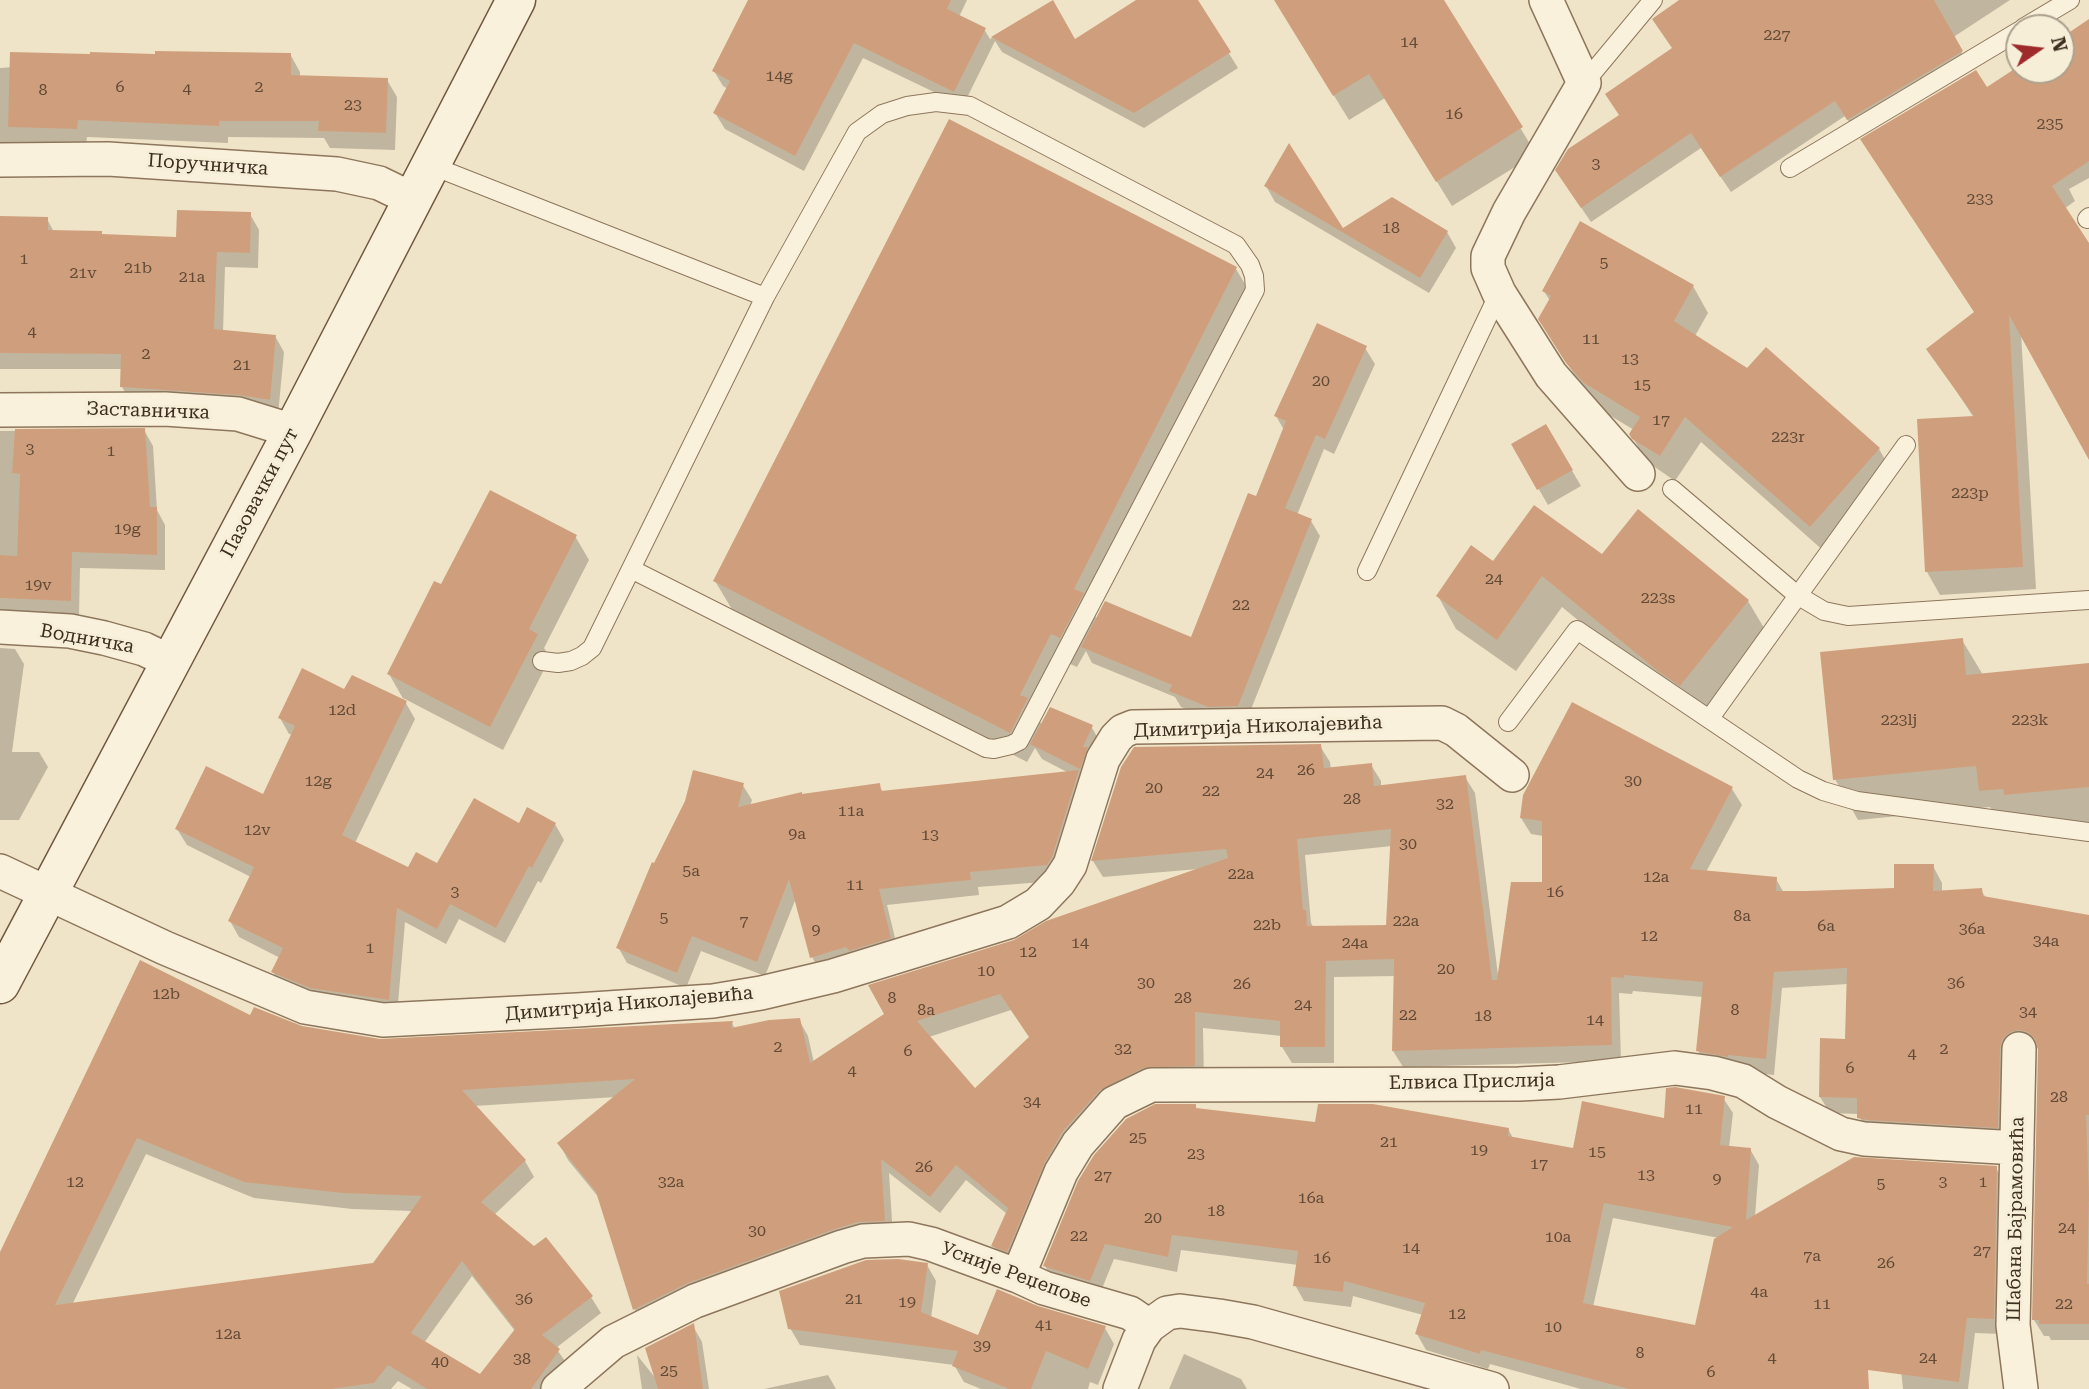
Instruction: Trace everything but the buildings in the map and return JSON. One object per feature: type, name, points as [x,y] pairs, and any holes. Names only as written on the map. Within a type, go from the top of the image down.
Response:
[{"type":"street","name":"Пазовачки пут","points":[[0,984],[293,431],[516,0]]},
{"type":"street","points":[[1546,0],[1584,83],[1509,212],[1488,256],[1488,268],[1499,293],[1551,375],[1638,474]]},
{"type":"street","name":"Поручничка","points":[[0,160],[108,159],[337,174],[379,183],[412,199]]},
{"type":"street","name":"Заставничка","points":[[0,410],[165,409],[238,414],[293,431]]},
{"type":"street","name":"Водничка","points":[[0,627],[70,631],[144,649],[171,662]]},
{"type":"street","name":"Димитрија Николајевића","points":[[0,871],[252,986],[305,1007],[350,1016],[396,1020],[713,1001],[833,976],[985,930],[1022,915],[1038,904],[1059,882],[1070,865],[1103,759],[1116,738],[1133,727],[1442,723],[1457,730],[1513,775]]},
{"type":"street","name":"Шабана Бајрамовића","points":[[2019,1049],[2013,1325],[2021,1389]]},
{"type":"street","name":"Елвиса Прислија","points":[[1018,1276],[1061,1172],[1078,1144],[1114,1103],[1151,1085],[1519,1084],[1675,1068],[1713,1073],[1743,1082],[1817,1122],[1841,1133],[1864,1139],[2017,1148]]},
{"type":"street","name":"Усније Реџепове","points":[[558,1389],[613,1342],[685,1306],[863,1241],[909,1239],[931,1244],[1044,1288],[1129,1313],[1149,1326]]},
{"type":"street","points":[[1120,1389],[1139,1340],[1149,1326],[1167,1313],[1180,1311],[1253,1322],[1492,1389]]},
{"type":"lane","points":[[1584,83],[1653,0]]},
{"type":"lane","points":[[2046,14],[2070,0]]},
{"type":"lane","points":[[1790,168],[2005,39]]},
{"type":"lane","points":[[542,661],[571,661],[592,648],[765,297],[857,132],[882,114],[906,106],[936,102],[970,106],[1236,245],[1250,265],[1255,290],[1019,741],[1011,746],[986,748],[631,569]]},
{"type":"lane","points":[[430,164],[765,297]]},
{"type":"lane","points":[[1367,571],[1499,293]]},
{"type":"lane","points":[[1710,718],[1906,446]]},
{"type":"lane","points":[[1672,489],[1797,596],[1824,611],[1848,616],[2089,600]]},
{"type":"lane","points":[[1508,722],[1577,630],[1798,779],[1823,791],[1857,801],[2089,832]]}]
